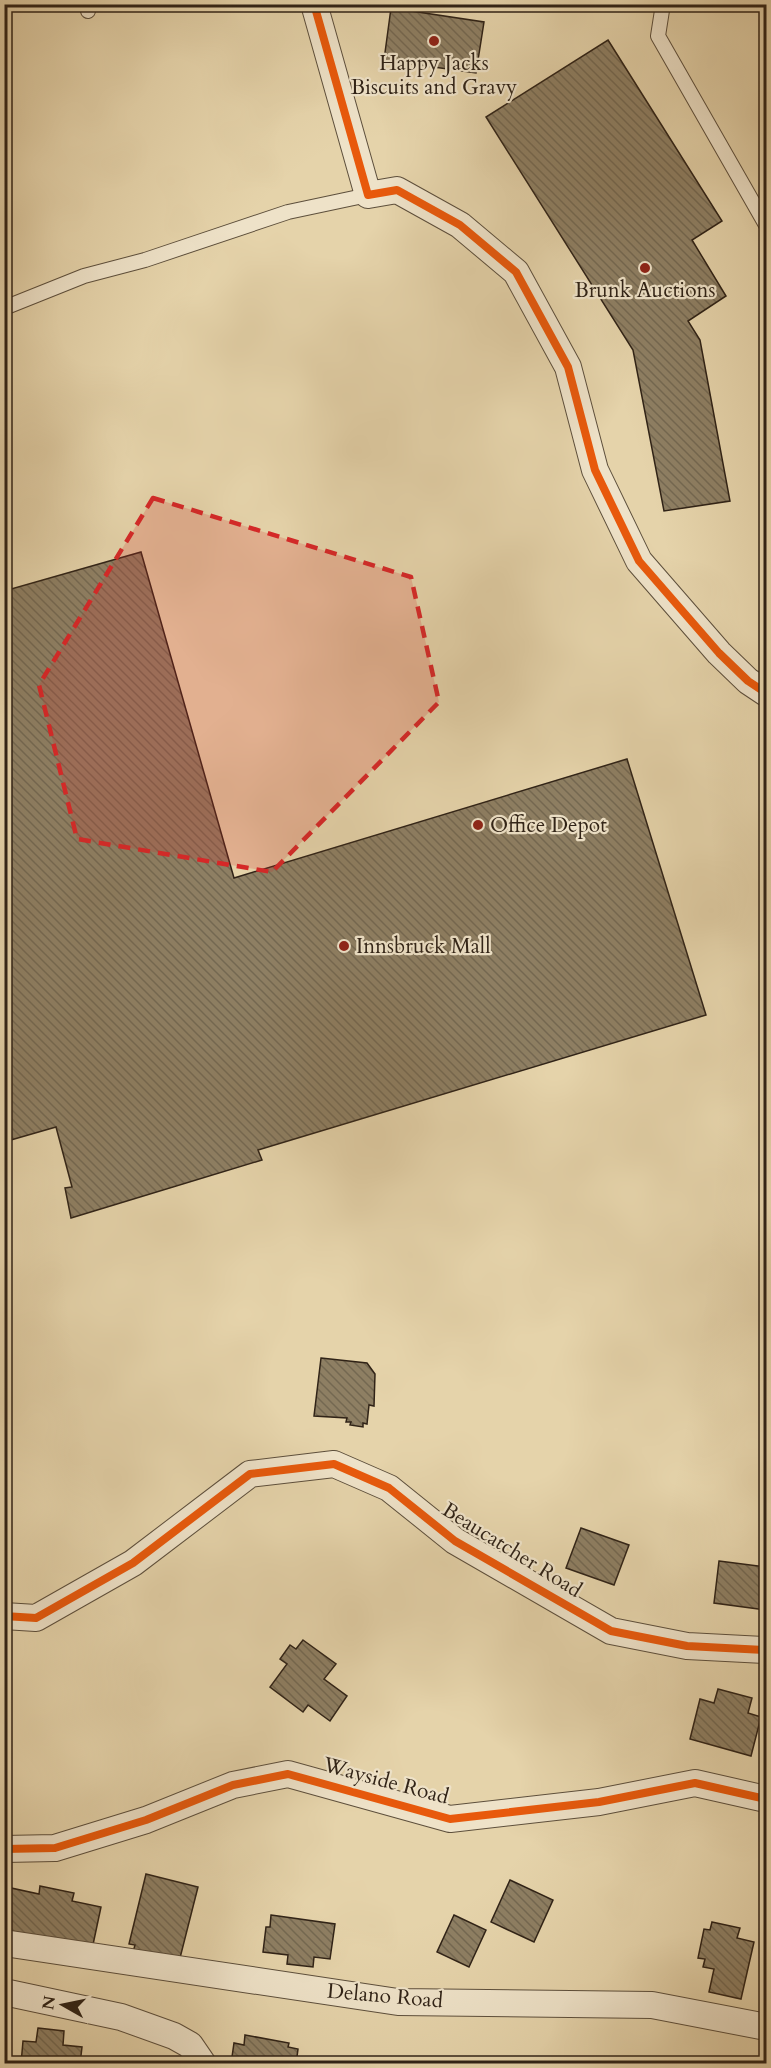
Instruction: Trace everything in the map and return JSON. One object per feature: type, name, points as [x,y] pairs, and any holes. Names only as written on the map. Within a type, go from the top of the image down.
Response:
[{"type":"street","points":[[314,4],[368,195],[397,190],[460,225],[516,272],[568,367],[595,470],[639,561],[719,653],[748,681],[766,693]]},
{"type":"street","name":"Beaucatcher Road","points":[[4,1616],[36,1618],[134,1563],[250,1474],[334,1464],[389,1488],[455,1541],[611,1631],[687,1646],[766,1650]]},
{"type":"street","name":"Wayside Road","points":[[4,1850],[55,1848],[146,1820],[233,1785],[288,1774],[450,1818],[599,1802],[695,1782],[766,1799]]},
{"type":"street","name":"Delano Road","points":[[4,1943],[398,2002],[652,2005],[766,2027]]},
{"type":"street","points":[[4,1992],[121,2017],[174,2036],[190,2045],[203,2064]]},
{"type":"lane","points":[[663,4],[658,36],[766,225]]},
{"type":"lane","points":[[4,308],[84,276],[145,260],[288,212],[368,195]]},
{"type":"highlighted area","points":[[153,498],[411,577],[439,702],[272,872],[77,839],[39,685]]},
{"type":"building","name":"Happy Jacks Biscuits and Gravy","points":[[391,8],[484,22],[476,73],[384,60]]},
{"type":"building","name":"Brunk Auctions","points":[[608,40],[722,221],[692,240],[726,296],[688,321],[700,340],[730,501],[664,511],[633,350],[486,117]]},
{"type":"building","name":"Innsbruck Mall","points":[[141,552],[234,878],[627,759],[706,1015],[258,1150],[262,1160],[71,1218],[65,1188],[72,1187],[56,1127],[4,1142],[4,591]]},
{"type":"building","points":[[321,1358],[367,1363],[375,1374],[374,1406],[369,1405],[367,1424],[363,1423],[363,1427],[350,1425],[351,1422],[346,1422],[347,1418],[314,1416]]},
{"type":"building","points":[[581,1528],[629,1545],[614,1585],[566,1568]]},
{"type":"building","points":[[719,1561],[766,1567],[765,1610],[714,1603]]},
{"type":"building","points":[[303,1640],[336,1664],[324,1679],[347,1696],[330,1721],[308,1705],[303,1712],[270,1687],[287,1664],[280,1659],[290,1645],[296,1649]]},
{"type":"building","points":[[718,1689],[752,1698],[748,1713],[761,1717],[751,1756],[690,1739],[700,1699],[714,1703]]},
{"type":"building","points":[[146,1874],[198,1887],[180,1958],[132,1956],[135,1945],[129,1944]]},
{"type":"building","points":[[510,1880],[553,1900],[534,1942],[491,1922]]},
{"type":"building","points":[[40,1886],[74,1893],[72,1901],[101,1907],[91,1954],[4,1936],[4,1921],[11,1888],[39,1894]]},
{"type":"building","points":[[271,1915],[335,1924],[330,1959],[314,1957],[313,1967],[287,1964],[288,1955],[263,1952],[266,1927],[270,1927]]},
{"type":"building","points":[[454,1915],[486,1930],[469,1967],[437,1952]]},
{"type":"building","points":[[712,1922],[740,1928],[737,1938],[754,1942],[741,1999],[709,1992],[714,1969],[703,1967],[705,1959],[698,1958],[704,1929],[710,1930]]},
{"type":"building","points":[[38,2028],[64,2031],[63,2045],[82,2047],[80,2064],[21,2064],[23,2041],[36,2042]]},
{"type":"building","points":[[245,2035],[289,2043],[288,2047],[298,2049],[296,2064],[231,2064],[234,2043],[244,2045]]},
{"type":"cycle path","points":[[314,4],[368,195],[397,190],[460,225],[516,272],[568,367],[595,470],[639,561],[719,653],[748,681],[766,693]]},
{"type":"cycle path","points":[[4,1616],[36,1618],[133,1563],[250,1474],[334,1464],[389,1488],[455,1541],[611,1631],[687,1646],[766,1650]]},
{"type":"cycle path","points":[[4,1849],[55,1848],[146,1820],[233,1785],[288,1774],[450,1819],[599,1802],[695,1783],[766,1799]]},
{"type":"place","name":"Happy Jacks Biscuits and Gravy","points":[[434,41]]},
{"type":"place","name":"Brunk Auctions","points":[[645,268]]},
{"type":"place","name":"Office Depot","points":[[478,825]]},
{"type":"place","name":"Innsbruck Mall","points":[[344,946]]}]
